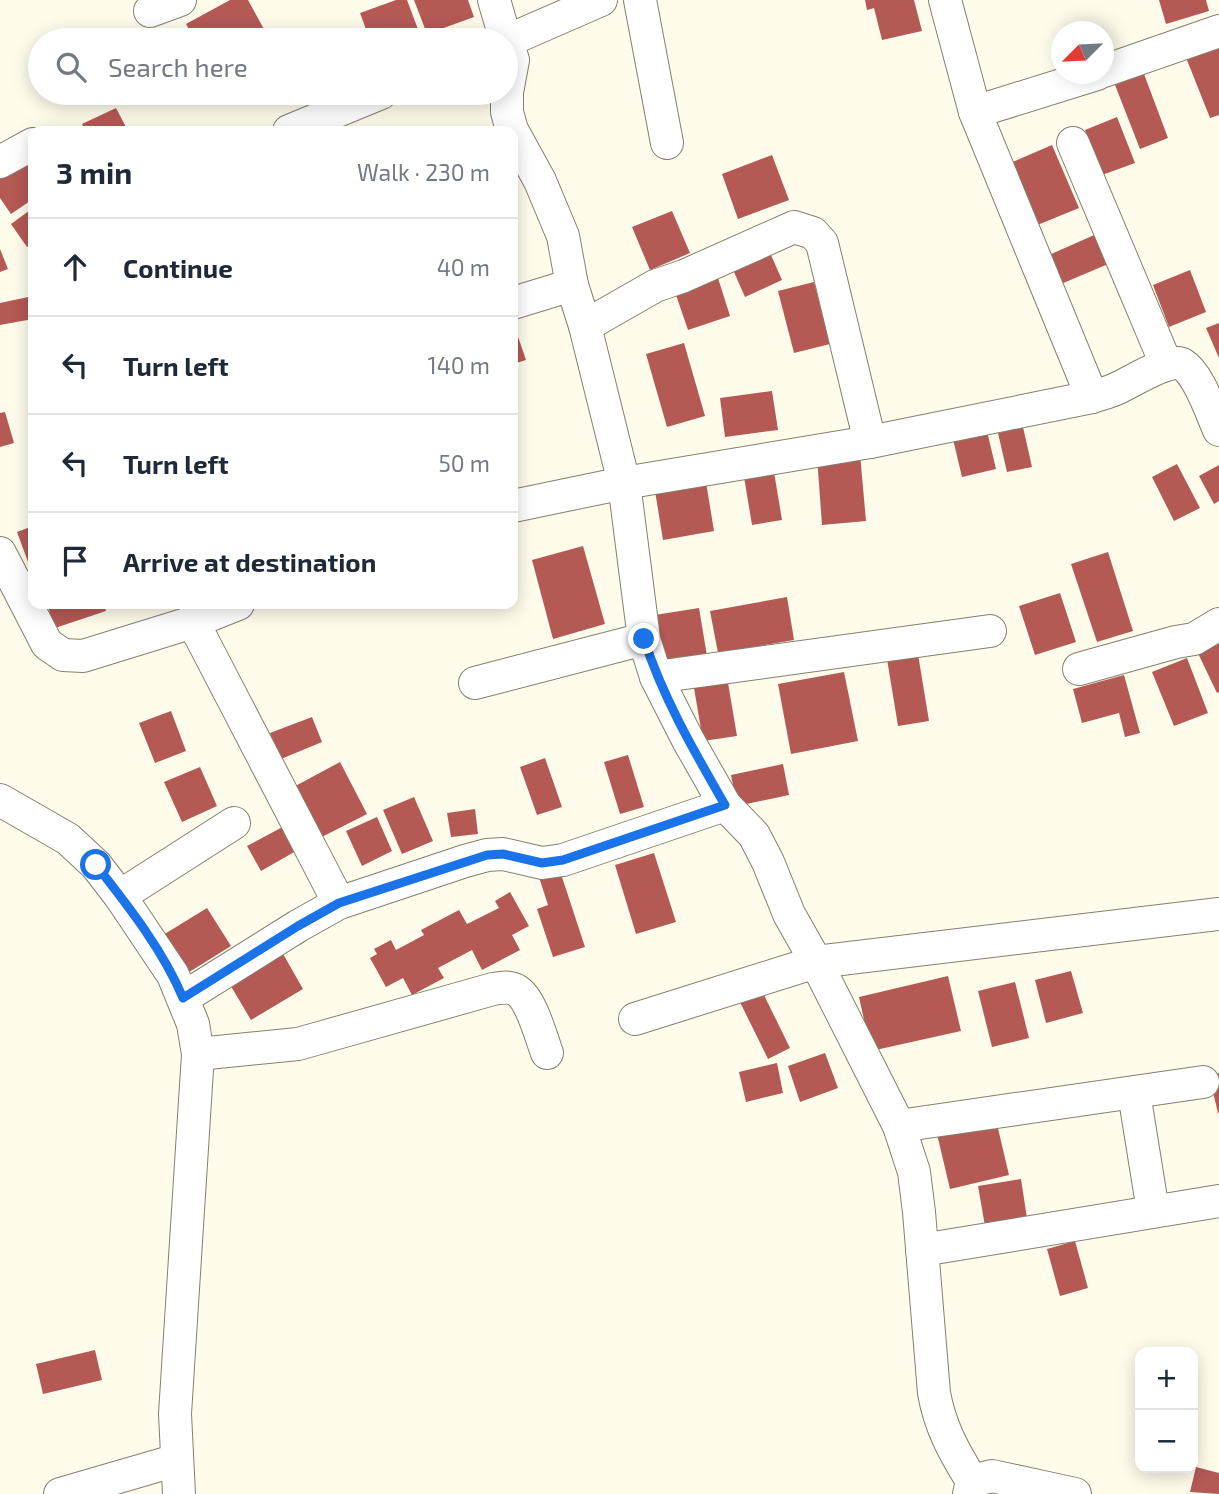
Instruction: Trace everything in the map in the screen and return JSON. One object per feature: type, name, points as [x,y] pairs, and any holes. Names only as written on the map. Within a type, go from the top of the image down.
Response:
[{"type":"street","points":[[150,11],[180,0]]},
{"type":"street","points":[[494,0],[502,28]]},
{"type":"street","points":[[518,36],[601,0]]},
{"type":"street","points":[[640,0],[667,143]]},
{"type":"street","points":[[945,0],[975,112],[1092,397]]},
{"type":"street","points":[[1114,68],[1219,32]]},
{"type":"street","points":[[975,112],[1065,84]]},
{"type":"street","points":[[301,126],[352,105]]},
{"type":"street","points":[[507,105],[511,126]]},
{"type":"street","points":[[518,141],[540,181],[559,227],[585,327],[624,483],[644,639],[656,677],[725,805],[754,835],[789,914],[899,1126],[914,1172],[934,1393],[939,1418],[949,1444],[971,1487],[992,1476],[1074,1494]]},
{"type":"street","points":[[1073,143],[1166,364]]},
{"type":"street","points":[[0,162],[28,147]]},
{"type":"street","points":[[585,327],[655,286],[684,276],[794,227],[813,233],[822,243],[870,442]]},
{"type":"street","points":[[518,301],[572,285]]},
{"type":"street","points":[[518,505],[624,483],[870,442],[1092,397],[1177,361],[1194,376],[1219,430]]},
{"type":"street","points":[[0,553],[28,607]]},
{"type":"street","points":[[29,609],[47,644],[62,655],[83,656],[193,622],[223,609]]},
{"type":"street","points":[[193,622],[339,903]]},
{"type":"street","points":[[1079,669],[1194,639],[1219,624]]},
{"type":"street","points":[[656,677],[990,631]]},
{"type":"street","points":[[475,682],[644,639]]},
{"type":"street","points":[[0,800],[68,839],[96,865],[173,975],[193,1024],[198,1054],[174,1414],[179,1494]]},
{"type":"street","points":[[183,998],[339,903],[487,855],[503,854],[542,863],[563,860],[725,805]]},
{"type":"street","points":[[120,896],[234,823]]},
{"type":"street","points":[[635,1019],[816,962],[1219,914]]},
{"type":"street","points":[[198,1054],[299,1044],[493,989],[509,988],[519,991],[527,1002],[547,1053]]},
{"type":"street","points":[[899,1126],[1203,1082]]},
{"type":"street","points":[[1134,1093],[1153,1210]]},
{"type":"street","points":[[922,1250],[1219,1201]]},
{"type":"street","points":[[60,1494],[177,1460]]},
{"type":"building","points":[[230,0],[248,0],[263,28],[188,28],[186,24]]},
{"type":"building","points":[[396,0],[407,0],[418,28],[366,28],[360,13]]},
{"type":"building","points":[[414,0],[468,0],[474,17],[444,28],[425,28]]},
{"type":"building","points":[[865,0],[914,0],[922,31],[882,40],[874,8],[867,10]]},
{"type":"building","points":[[1159,0],[1206,0],[1209,11],[1166,24]]},
{"type":"building","points":[[1219,41],[1219,115],[1210,118],[1185,55]]},
{"type":"building","points":[[1144,74],[1168,138],[1140,149],[1115,85]]},
{"type":"building","points":[[116,108],[125,126],[83,126],[82,124]]},
{"type":"building","points":[[1117,117],[1135,163],[1102,175],[1085,130]]},
{"type":"building","points":[[1052,145],[1079,208],[1035,226],[1008,164]]},
{"type":"building","points":[[772,155],[789,200],[738,219],[722,174]]},
{"type":"building","points":[[28,158],[28,202],[11,214],[0,198],[0,178]]},
{"type":"building","points":[[672,211],[690,253],[650,270],[632,227]]},
{"type":"building","points":[[28,212],[28,246],[27,247],[11,224]]},
{"type":"building","points":[[1101,232],[1113,262],[1061,284],[1049,255]]},
{"type":"building","points":[[767,246],[782,280],[745,297],[730,263]]},
{"type":"building","points":[[0,249],[8,269],[0,272]]},
{"type":"building","points":[[1190,270],[1206,312],[1169,327],[1153,285]]},
{"type":"building","points":[[718,278],[730,316],[688,330],[675,292]]},
{"type":"building","points":[[814,282],[830,344],[794,353],[778,291]]},
{"type":"building","points":[[28,297],[28,320],[0,325],[0,303]]},
{"type":"building","points":[[1219,323],[1219,358],[1206,328]]},
{"type":"building","points":[[518,337],[526,360],[518,362]]},
{"type":"building","points":[[684,343],[705,416],[667,427],[646,354]]},
{"type":"building","points":[[772,391],[778,430],[725,437],[720,398]]},
{"type":"building","points":[[5,412],[14,443],[0,447],[0,413]]},
{"type":"building","points":[[986,427],[996,469],[962,477],[952,435]]},
{"type":"building","points":[[1023,427],[1032,467],[1007,472],[998,433]]},
{"type":"building","points":[[860,454],[866,521],[822,525],[817,457]]},
{"type":"building","points":[[1177,464],[1200,508],[1174,521],[1152,477]]},
{"type":"building","points":[[1219,465],[1219,501],[1214,504],[1199,476]]},
{"type":"building","points":[[773,466],[782,520],[752,525],[743,471]]},
{"type":"building","points":[[706,482],[714,531],[663,540],[655,491]]},
{"type":"building","points":[[28,528],[28,562],[17,532]]},
{"type":"building","points":[[583,546],[605,624],[553,639],[532,560]]},
{"type":"building","points":[[1108,552],[1133,631],[1097,642],[1071,564]]},
{"type":"building","points":[[1060,593],[1076,642],[1035,655],[1019,606]]},
{"type":"building","points":[[787,597],[794,640],[718,653],[710,611]]},
{"type":"building","points":[[699,608],[707,656],[663,663],[655,615]]},
{"type":"building","points":[[49,609],[105,609],[106,611],[55,628]]},
{"type":"building","points":[[1219,635],[1219,692],[1217,693],[1195,647]]},
{"type":"building","points":[[917,648],[929,721],[898,726],[886,653]]},
{"type":"building","points":[[1187,658],[1208,713],[1174,726],[1152,672]]},
{"type":"building","points":[[844,672],[858,741],[791,754],[778,684]]},
{"type":"building","points":[[1124,675],[1140,733],[1125,737],[1119,713],[1082,723],[1073,689]]},
{"type":"building","points":[[728,683],[737,736],[703,741],[694,688]]},
{"type":"building","points":[[171,711],[186,751],[155,763],[139,723]]},
{"type":"building","points":[[312,717],[322,742],[281,759],[270,733]]},
{"type":"building","points":[[628,755],[644,807],[620,814],[604,762]]},
{"type":"building","points":[[545,758],[562,807],[537,815],[520,767]]},
{"type":"building","points":[[340,762],[367,814],[314,841],[288,790]]},
{"type":"building","points":[[783,764],[789,795],[737,806],[731,775]]},
{"type":"building","points":[[200,767],[217,806],[182,822],[164,782]]},
{"type":"building","points":[[414,797],[433,841],[402,854],[383,810]]},
{"type":"building","points":[[475,809],[478,834],[451,837],[447,813]]},
{"type":"building","points":[[377,817],[392,851],[362,866],[346,831]]},
{"type":"building","points":[[290,823],[303,847],[261,871],[247,846]]},
{"type":"building","points":[[654,853],[676,922],[636,934],[615,865]]},
{"type":"building","points":[[559,868],[585,947],[553,957],[537,909],[548,905],[538,874]]},
{"type":"building","points":[[510,892],[529,926],[512,935],[520,950],[482,970],[472,950],[438,968],[444,978],[412,995],[403,978],[386,987],[370,958],[377,954],[374,949],[391,940],[396,950],[424,935],[421,930],[459,910],[467,924],[499,908],[495,901]]},
{"type":"building","points":[[207,908],[231,946],[186,974],[163,935]]},
{"type":"building","points":[[282,952],[303,989],[251,1020],[229,983]]},
{"type":"building","points":[[1071,971],[1083,1013],[1046,1023],[1035,980]]},
{"type":"building","points":[[948,976],[961,1031],[871,1051],[859,997]]},
{"type":"building","points":[[1015,982],[1029,1038],[992,1047],[978,991]]},
{"type":"building","points":[[760,987],[790,1048],[768,1059],[738,998]]},
{"type":"building","points":[[825,1053],[838,1088],[800,1102],[788,1066]]},
{"type":"building","points":[[777,1063],[783,1093],[746,1102],[739,1072]]},
{"type":"building","points":[[1219,1073],[1219,1113],[1218,1113],[1209,1075]]},
{"type":"building","points":[[996,1120],[1009,1175],[950,1189],[937,1134]]},
{"type":"building","points":[[1021,1179],[1028,1225],[986,1232],[978,1186]]},
{"type":"building","points":[[1075,1241],[1088,1288],[1060,1296],[1047,1249]]},
{"type":"building","points":[[95,1350],[102,1380],[43,1394],[36,1364]]},
{"type":"building","points":[[1198,1468],[1219,1473],[1219,1494],[1190,1492]]},
{"type":"route","points":[[96,865],[173,975],[183,998],[339,903],[487,855],[503,854],[542,863],[563,860],[725,805],[656,677],[644,639]]}]
